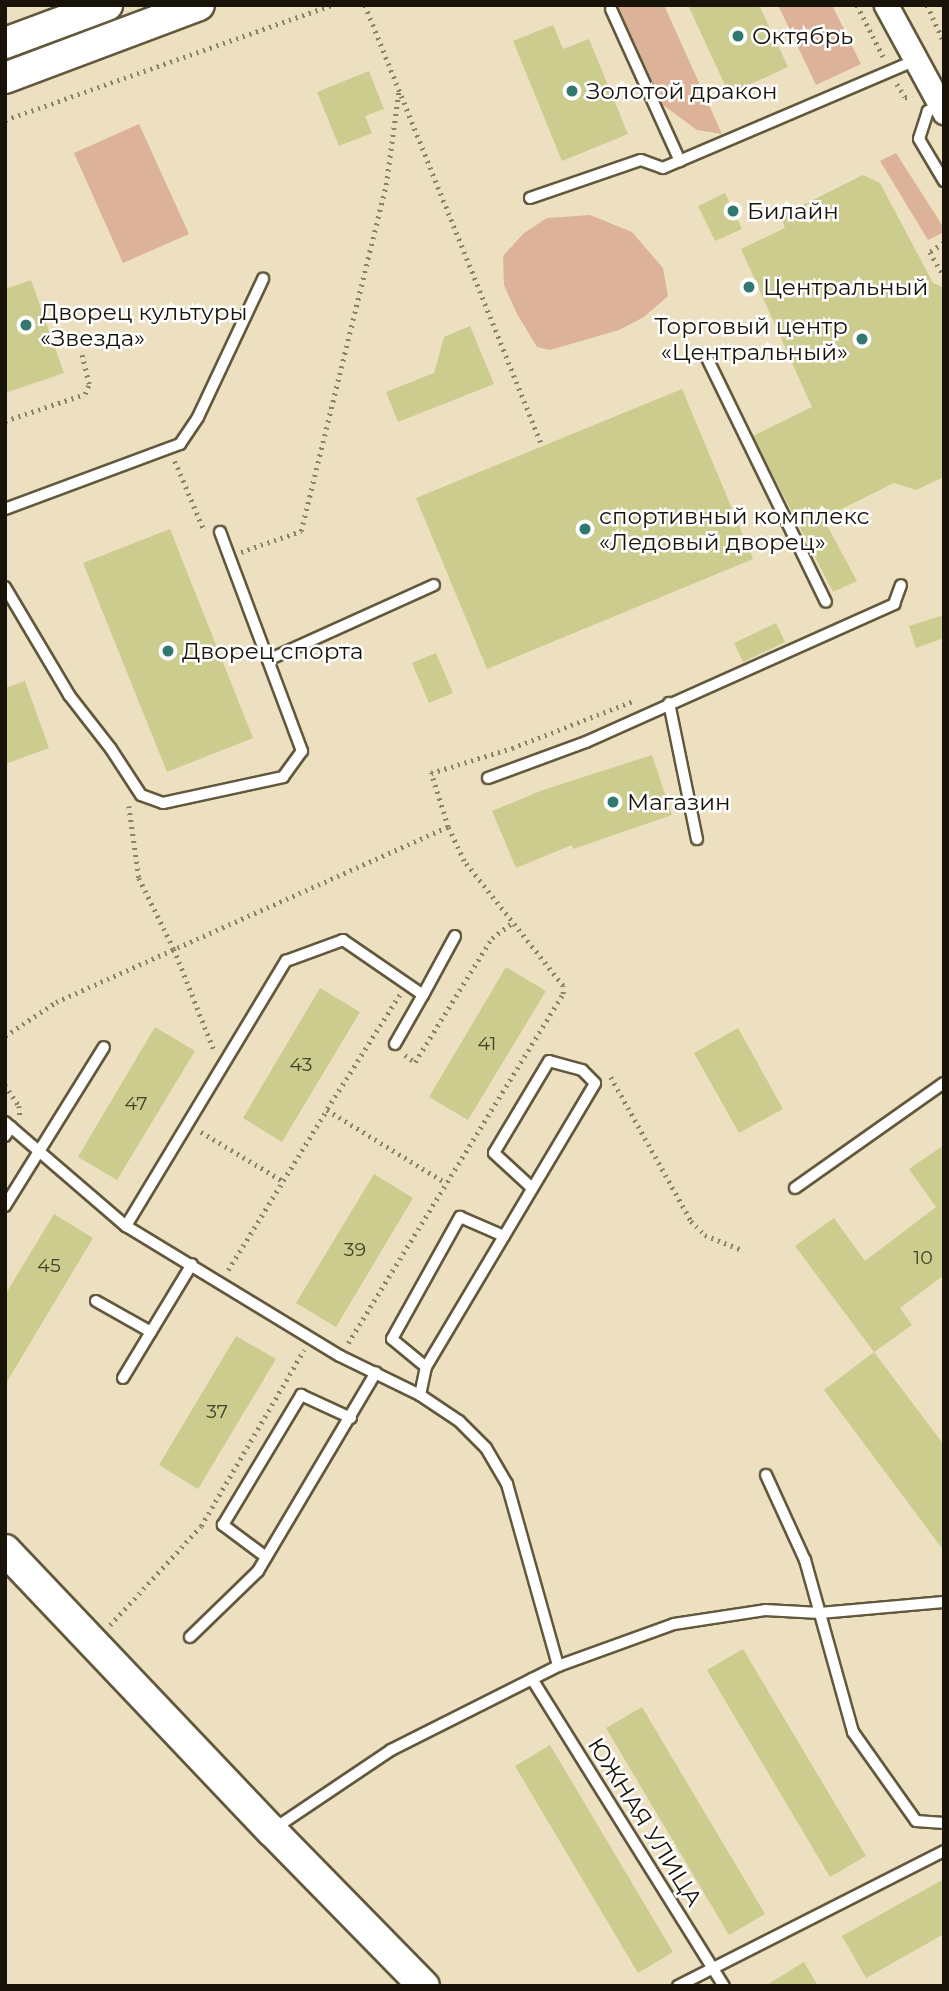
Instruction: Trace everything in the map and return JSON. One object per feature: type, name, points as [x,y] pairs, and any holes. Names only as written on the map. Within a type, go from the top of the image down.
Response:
[{"type":"main road","points":[[5,43],[107,5]]},
{"type":"main road","points":[[5,78],[199,5]]},
{"type":"main road","points":[[5,1550],[424,1986]]},
{"type":"street","points":[[886,5],[914,61],[942,108]]},
{"type":"lane","points":[[611,9],[680,161]]},
{"type":"lane","points":[[530,198],[641,160],[663,168],[914,61]]},
{"type":"lane","points":[[942,108],[928,111],[919,139],[944,181]]},
{"type":"lane","points":[[5,509],[180,444],[198,417],[263,279]]},
{"type":"lane","points":[[707,358],[826,602]]},
{"type":"lane","points":[[5,586],[69,695],[111,749],[141,795],[163,803],[283,777],[302,751],[220,532]]},
{"type":"lane","points":[[268,660],[435,585]]},
{"type":"lane","points":[[488,778],[586,742],[894,604],[901,585]]},
{"type":"lane","points":[[669,703],[697,839]]},
{"type":"lane","points":[[392,1045],[423,995],[454,936]]},
{"type":"lane","points":[[126,1226],[286,961],[343,940],[423,995]]},
{"type":"lane","points":[[5,1206],[104,1047]]},
{"type":"lane","points":[[420,1395],[426,1367],[595,1083],[582,1070],[549,1061],[494,1153],[532,1188]]},
{"type":"lane","points":[[795,1188],[944,1083]]},
{"type":"lane","points":[[7,1128],[40,1151],[126,1226],[340,1356],[420,1395],[459,1421],[486,1448],[507,1484],[558,1666]]},
{"type":"lane","points":[[426,1367],[392,1339],[460,1217],[504,1236]]},
{"type":"lane","points":[[123,1378],[192,1264]]},
{"type":"lane","points":[[96,1301],[151,1332]]},
{"type":"lane","points":[[190,1637],[258,1571],[351,1419],[376,1372]]},
{"type":"lane","points":[[266,1557],[223,1525],[301,1395],[351,1419]]},
{"type":"lane","points":[[766,1475],[805,1560],[853,1732],[916,1821],[944,1823]]},
{"type":"lane","points":[[272,1830],[391,1750],[558,1666],[674,1624],[765,1610],[820,1613],[944,1602]]},
{"type":"lane","name":"ЮЖНАЯ УЛИЦА","points":[[532,1679],[724,1986]]},
{"type":"lane","points":[[678,1986],[944,1852]]},
{"type":"path","points":[[5,120],[331,5]]},
{"type":"path","points":[[365,5],[542,446]]},
{"type":"path","points":[[927,5],[944,41]]},
{"type":"path","points":[[175,461],[216,560],[301,531],[386,186],[399,89]]},
{"type":"path","points":[[944,243],[930,252],[944,276]]},
{"type":"path","points":[[5,421],[85,394],[89,384],[82,355]]},
{"type":"path","points":[[340,1356],[531,1051],[563,994],[562,986],[464,861],[448,827],[430,773],[512,748],[642,697]]},
{"type":"path","points":[[125,774],[139,878],[174,949],[222,1069]]},
{"type":"path","points":[[5,1036],[56,1002],[448,827]]},
{"type":"path","points":[[375,1035],[415,1062],[492,938],[512,923]]},
{"type":"path","points":[[221,1282],[407,984]]},
{"type":"path","points":[[5,1086],[21,1111],[7,1128]]},
{"type":"path","points":[[327,1111],[446,1183]]},
{"type":"path","points":[[637,1119],[691,1221],[705,1235],[744,1251]]},
{"type":"path","points":[[188,1124],[283,1181]]},
{"type":"path","points":[[94,1642],[201,1526],[312,1338]]},
{"type":"shaded area","points":[[617,5],[664,5],[722,134],[697,130],[663,105]]},
{"type":"shaded area","points":[[778,5],[832,5],[861,64],[816,85]]},
{"type":"shaded area","points":[[139,124],[189,234],[123,263],[74,153]]},
{"type":"shaded area","points":[[896,153],[944,228],[944,232],[928,240],[880,161]]},
{"type":"shaded area","points":[[590,215],[632,232],[663,268],[668,296],[644,317],[619,330],[550,350],[537,347],[517,314],[504,285],[503,256],[524,233],[547,218]]},
{"type":"building","name":"Октябрь","points":[[688,5],[759,5],[788,67],[729,94]]},
{"type":"building","name":"Золотой дракон","points":[[553,25],[563,49],[589,39],[628,134],[562,161],[513,41]]},
{"type":"building","points":[[369,71],[384,109],[365,116],[372,133],[339,146],[317,92]]},
{"type":"building","name":"Торговый центр «Центральный»","points":[[863,175],[880,183],[933,283],[944,288],[944,477],[916,490],[894,483],[823,518],[857,581],[833,592],[753,436],[812,407],[741,249],[785,228],[781,216]]},
{"type":"building","points":[[725,193],[742,229],[715,241],[698,206]]},
{"type":"building","name":"Дворец культуры «Звезда»","points":[[31,280],[64,373],[5,393],[5,289]]},
{"type":"building","points":[[470,326],[494,384],[398,422],[386,392],[434,373],[444,337]]},
{"type":"building","name":"спортивный комплекс «Ледовый дворец»","points":[[682,389],[753,559],[487,669],[416,498]]},
{"type":"building","name":"Дворец спорта","points":[[170,529],[253,738],[167,772],[83,563]]},
{"type":"building","points":[[944,615],[944,638],[916,648],[909,626]]},
{"type":"building","points":[[776,623],[785,642],[743,662],[734,643]]},
{"type":"building","points":[[436,653],[453,693],[429,703],[412,663]]},
{"type":"building","points":[[25,681],[49,748],[5,764],[5,688]]},
{"type":"building","name":"Магазин","points":[[652,755],[672,815],[573,849],[572,845],[516,868],[492,811],[543,790]]},
{"type":"building","points":[[506,967],[546,991],[468,1120],[429,1097]]},
{"type":"building","points":[[320,988],[360,1012],[282,1142],[243,1118]]},
{"type":"building","points":[[155,1027],[195,1051],[117,1180],[78,1157]]},
{"type":"building","points":[[738,1028],[783,1109],[739,1133],[694,1053]]},
{"type":"building","points":[[944,1145],[944,1275],[900,1308],[912,1325],[874,1352],[795,1246],[834,1218],[865,1261],[936,1207],[909,1169]]},
{"type":"building","points":[[374,1174],[413,1198],[336,1327],[296,1303]]},
{"type":"building","points":[[54,1214],[93,1238],[5,1385],[5,1295]]},
{"type":"building","points":[[236,1336],[276,1359],[198,1489],[159,1465]]},
{"type":"building","points":[[874,1352],[944,1445],[944,1551],[824,1390]]},
{"type":"building","points":[[743,1649],[866,1856],[830,1877],[707,1670]]},
{"type":"building","points":[[642,1707],[765,1914],[729,1935],[606,1728]]},
{"type":"building","points":[[550,1745],[673,1952],[638,1973],[515,1766]]},
{"type":"building","points":[[944,1879],[944,1934],[866,1978],[842,1936]]},
{"type":"building","points":[[804,1962],[818,1986],[765,1986]]},
{"type":"place","name":"Октябрь","points":[[738,36]]},
{"type":"place","name":"Золотой дракон","points":[[572,91]]},
{"type":"place","name":"Билайн","points":[[733,211]]},
{"type":"place","name":"Центральный","points":[[749,287]]},
{"type":"place","name":"Дворец культуры «Звезда»","points":[[26,325]]},
{"type":"place","name":"Торговый центр «Центральный»","points":[[862,339]]},
{"type":"place","name":"спортивный комплекс «Ледовый дворец»","points":[[585,529]]},
{"type":"place","name":"Дворец спорта","points":[[168,651]]},
{"type":"place","name":"Магазин","points":[[613,802]]}]
